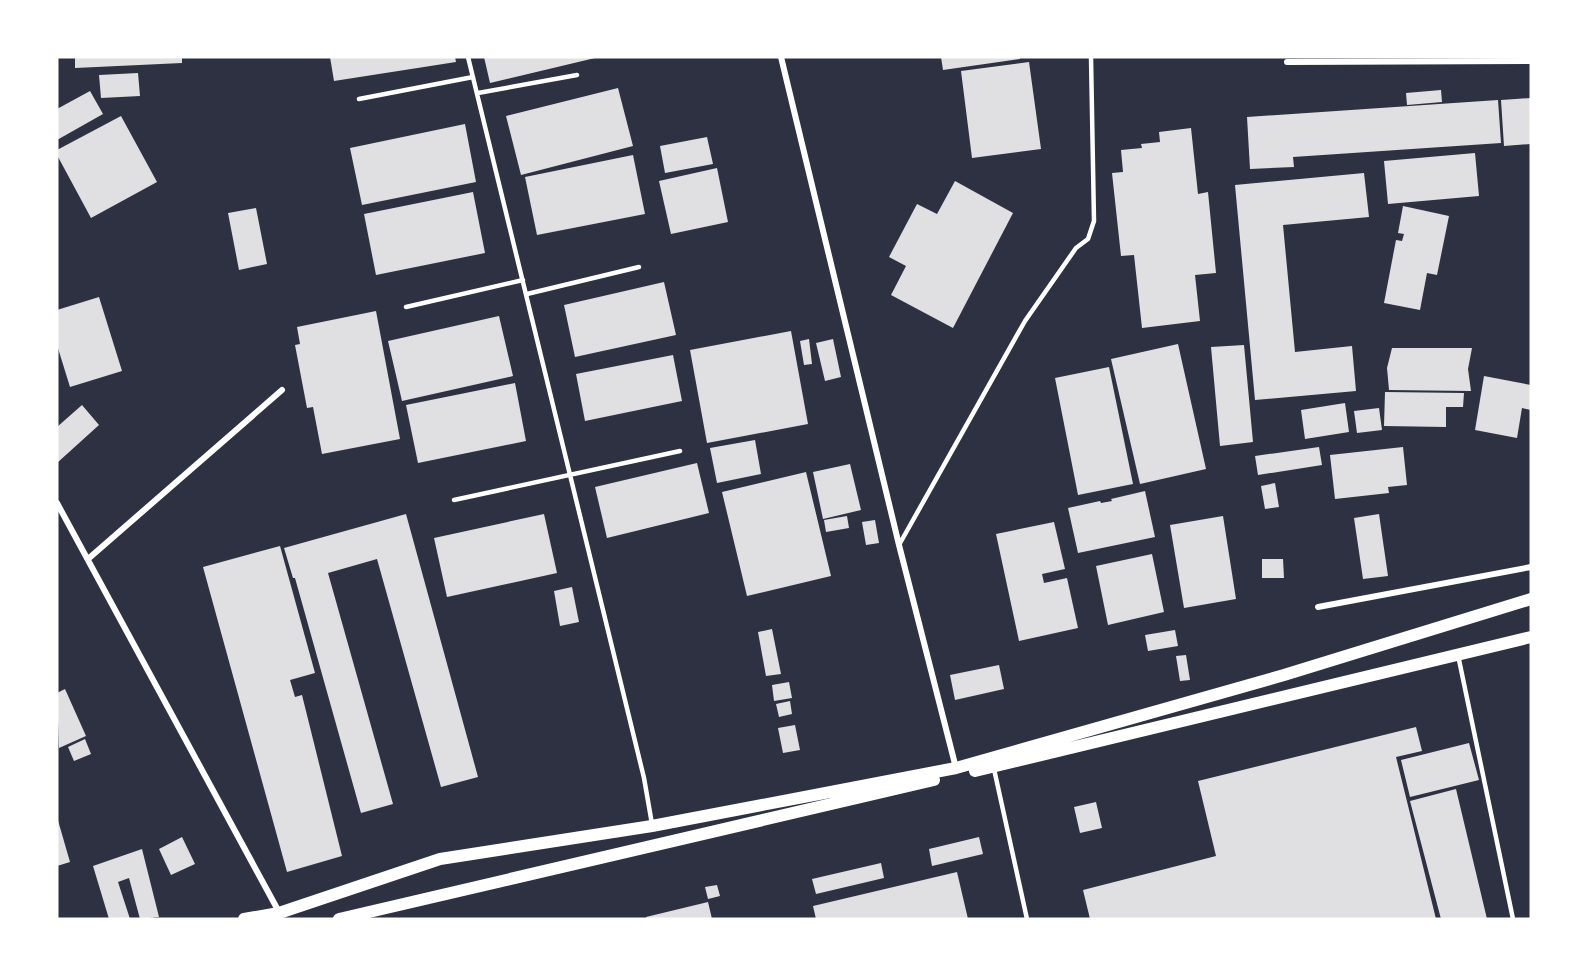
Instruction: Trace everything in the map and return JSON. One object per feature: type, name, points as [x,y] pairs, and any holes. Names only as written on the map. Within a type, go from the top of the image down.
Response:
[{"type":"main road","points":[[244,919],[279,913],[440,859],[652,826],[956,768],[1284,675],[1531,599]]},
{"type":"main road","points":[[339,919],[368,916],[1531,637]]},
{"type":"street","points":[[781,57],[899,545],[956,768]]},
{"type":"street","points":[[1287,62],[1531,61]]},
{"type":"street","points":[[88,559],[282,390]]},
{"type":"street","points":[[57,503],[279,913]]},
{"type":"street","points":[[1318,607],[1531,567]]},
{"type":"lane","points":[[468,57],[644,778],[652,826]]},
{"type":"lane","points":[[899,545],[1025,321],[1076,248],[1088,239],[1094,221],[1091,57]]},
{"type":"lane","points":[[478,93],[577,75]]},
{"type":"lane","points":[[359,99],[472,77]]},
{"type":"lane","points":[[527,294],[639,267]]},
{"type":"lane","points":[[406,307],[523,280]]},
{"type":"lane","points":[[454,500],[680,451]]},
{"type":"lane","points":[[1458,655],[1513,919]]},
{"type":"lane","points":[[993,767],[1027,919]]},
{"type":"building","points":[[75,57],[182,57],[182,63],[75,68]]},
{"type":"building","points":[[330,57],[455,57],[456,62],[334,81]]},
{"type":"building","points":[[484,57],[595,57],[595,58],[490,83]]},
{"type":"building","points":[[941,57],[1020,57],[1020,59],[943,70]]},
{"type":"building","points":[[1029,62],[1041,149],[972,158],[961,71]]},
{"type":"building","points":[[138,73],[140,96],[101,98],[99,75]]},
{"type":"building","points":[[618,88],[633,146],[521,175],[506,116]]},
{"type":"building","points":[[1441,90],[1442,102],[1407,105],[1406,93]]},
{"type":"building","points":[[90,91],[103,114],[57,140],[57,109]]},
{"type":"building","points":[[1531,98],[1531,144],[1504,146],[1501,100]]},
{"type":"building","points":[[1498,100],[1501,143],[1293,157],[1294,167],[1250,169],[1247,117]]},
{"type":"building","points":[[121,116],[157,182],[91,218],[57,155],[57,150]]},
{"type":"building","points":[[465,124],[476,182],[362,205],[350,148]]},
{"type":"building","points":[[1191,128],[1198,194],[1208,192],[1216,273],[1195,275],[1200,321],[1142,328],[1134,255],[1121,256],[1112,173],[1123,172],[1121,150],[1142,148],[1141,144],[1160,142],[1159,132]]},
{"type":"building","points":[[707,137],[713,164],[665,173],[660,146]]},
{"type":"building","points":[[1475,153],[1479,196],[1388,204],[1384,161]]},
{"type":"building","points":[[633,155],[645,214],[537,235],[525,177]]},
{"type":"building","points":[[717,168],[728,222],[671,234],[659,181]]},
{"type":"building","points":[[1364,173],[1369,217],[1283,225],[1295,352],[1352,346],[1356,391],[1255,400],[1235,185]]},
{"type":"building","points":[[955,181],[1013,213],[953,328],[891,295],[906,266],[889,257],[917,204],[937,214]]},
{"type":"building","points":[[473,192],[485,253],[376,275],[364,214]]},
{"type":"building","points":[[1403,206],[1449,216],[1437,275],[1427,273],[1420,310],[1384,303],[1396,240],[1402,241],[1404,234],[1398,233]]},
{"type":"building","points":[[256,208],[267,264],[239,270],[228,213]]},
{"type":"building","points":[[664,282],[676,335],[575,357],[564,305]]},
{"type":"building","points":[[99,297],[122,371],[70,387],[57,345],[57,310]]},
{"type":"building","points":[[376,311],[400,439],[322,454],[313,407],[307,408],[295,345],[300,344],[297,327]]},
{"type":"building","points":[[499,316],[513,376],[402,401],[388,341]]},
{"type":"building","points":[[791,331],[808,424],[707,443],[690,350]]},
{"type":"building","points":[[809,339],[812,364],[804,365],[800,341]]},
{"type":"building","points":[[833,339],[841,377],[825,381],[816,343]]},
{"type":"building","points":[[1178,344],[1206,469],[1140,484],[1111,359]]},
{"type":"building","points":[[1244,345],[1253,442],[1220,446],[1211,347]]},
{"type":"building","points":[[1392,348],[1472,348],[1468,369],[1471,391],[1389,390],[1387,368]]},
{"type":"building","points":[[673,355],[682,401],[585,421],[576,374]]},
{"type":"building","points":[[1109,367],[1133,484],[1078,495],[1055,378]]},
{"type":"building","points":[[1484,376],[1531,385],[1531,410],[1522,408],[1517,438],[1475,430]]},
{"type":"building","points":[[515,383],[526,441],[418,463],[406,405]]},
{"type":"building","points":[[1385,392],[1464,393],[1463,407],[1446,407],[1446,427],[1384,426]]},
{"type":"building","points":[[1345,403],[1349,432],[1305,439],[1301,410]]},
{"type":"building","points":[[82,405],[99,425],[57,463],[57,427]]},
{"type":"building","points":[[1379,408],[1382,430],[1357,433],[1354,411]]},
{"type":"building","points":[[755,440],[761,474],[717,483],[710,448]]},
{"type":"building","points":[[1319,447],[1322,465],[1258,475],[1255,456]]},
{"type":"building","points":[[1403,447],[1407,485],[1388,487],[1389,493],[1335,499],[1330,455]]},
{"type":"building","points":[[697,463],[709,513],[607,538],[595,487]]},
{"type":"building","points":[[850,464],[861,510],[823,519],[813,472]]},
{"type":"building","points":[[806,472],[831,576],[747,596],[722,492]]},
{"type":"building","points":[[1275,483],[1279,507],[1265,509],[1261,486]]},
{"type":"building","points":[[1145,491],[1155,537],[1078,553],[1068,508],[1100,501],[1101,503],[1112,501],[1111,499]]},
{"type":"building","points":[[406,514],[478,777],[441,787],[377,559],[328,573],[393,804],[361,813],[295,578],[293,578],[284,548]]},
{"type":"building","points":[[544,514],[557,573],[447,597],[434,538]]},
{"type":"building","points":[[1379,514],[1388,576],[1363,579],[1354,518]]},
{"type":"building","points":[[847,516],[849,528],[826,532],[824,520]]},
{"type":"building","points":[[1223,516],[1236,599],[1184,608],[1170,525]]},
{"type":"building","points":[[875,520],[879,543],[866,545],[862,522]]},
{"type":"building","points":[[1054,522],[1065,569],[1042,574],[1044,583],[1067,578],[1078,628],[1019,641],[996,534]]},
{"type":"building","points":[[280,546],[315,673],[290,680],[295,697],[302,695],[342,856],[287,872],[203,567]]},
{"type":"building","points":[[1152,554],[1164,612],[1108,625],[1096,566]]},
{"type":"building","points":[[1262,559],[1283,559],[1284,578],[1262,578]]},
{"type":"building","points":[[572,587],[579,622],[560,626],[554,591]]},
{"type":"building","points":[[772,629],[781,674],[766,676],[758,632]]},
{"type":"building","points":[[1175,630],[1178,646],[1148,651],[1145,635]]},
{"type":"building","points":[[1186,655],[1190,680],[1180,681],[1176,656]]},
{"type":"building","points":[[999,665],[1004,689],[955,700],[950,675]]},
{"type":"building","points":[[789,682],[792,698],[774,701],[772,685]]},
{"type":"building","points":[[65,689],[86,736],[59,748],[57,693]]},
{"type":"building","points":[[790,701],[792,714],[779,717],[776,704]]},
{"type":"building","points":[[795,725],[800,750],[783,753],[778,728]]},
{"type":"building","points":[[1416,727],[1422,751],[1396,757],[1436,919],[1090,919],[1083,890],[1216,856],[1198,781]]},
{"type":"building","points":[[85,739],[91,754],[74,761],[68,747]]},
{"type":"building","points":[[1469,743],[1479,780],[1410,797],[1401,760]]},
{"type":"building","points":[[1456,789],[1487,919],[1441,919],[1410,801]]},
{"type":"building","points":[[1096,802],[1102,828],[1080,833],[1074,807]]},
{"type":"building","points":[[57,817],[70,862],[57,866]]},
{"type":"building","points":[[182,837],[195,864],[171,875],[159,849]]},
{"type":"building","points":[[979,837],[983,854],[932,866],[929,849]]},
{"type":"building","points":[[142,849],[159,917],[140,919],[129,878],[118,882],[130,919],[109,919],[93,866]]},
{"type":"building","points":[[881,863],[884,878],[816,894],[812,879]]},
{"type":"building","points":[[957,872],[968,919],[816,919],[813,906]]},
{"type":"building","points":[[717,885],[720,896],[708,899],[705,887]]},
{"type":"building","points":[[708,902],[712,919],[647,919],[646,917]]}]
